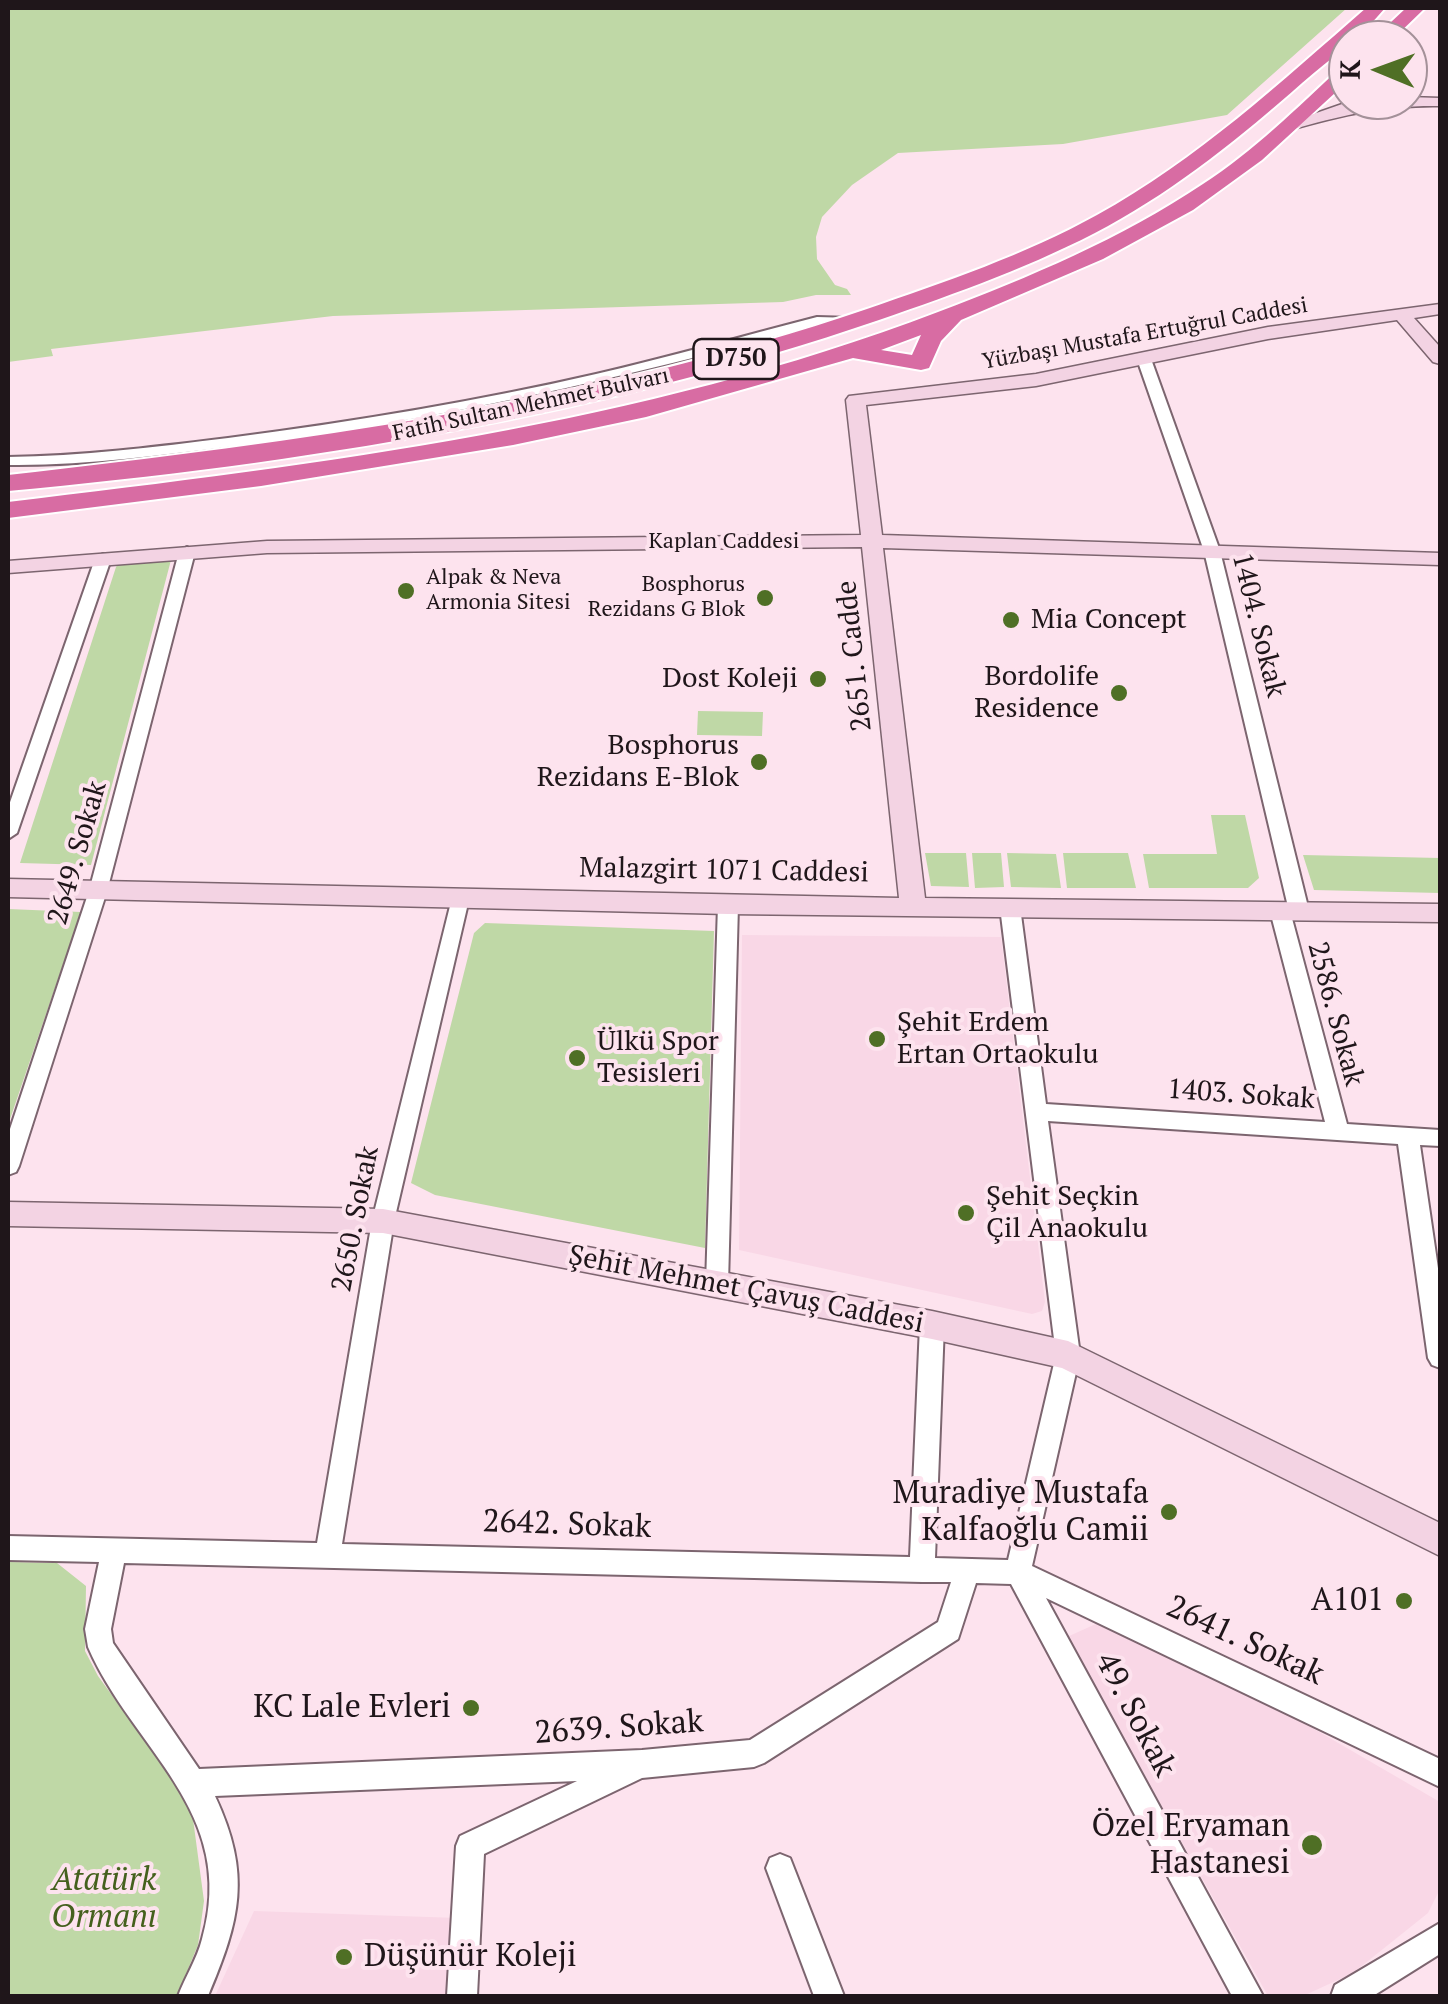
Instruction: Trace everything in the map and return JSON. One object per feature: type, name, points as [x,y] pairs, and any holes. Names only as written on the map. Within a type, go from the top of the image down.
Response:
[{"type":"highway","name":"Fatih Sultan Mehmet Bulvarı","points":[[8,483],[293,451],[486,410],[669,378],[853,322],[986,274],[1128,206],[1230,137],[1376,8]]},
{"type":"highway","name":"Fatih Sultan Mehmet Bulvarı","points":[[8,510],[287,477],[469,446],[619,417],[851,354],[1052,274],[1160,219],[1240,169],[1328,90]]},
{"type":"highway","points":[[851,354],[921,363],[930,339],[952,317]]},
{"type":"street","points":[[1290,125],[1345,106],[1395,100],[1440,102]]},
{"type":"street","name":"Yüzbaşı Mustafa Ertuğrul Caddesi","points":[[856,400],[1036,380],[1268,333],[1440,308]]},
{"type":"street","points":[[1401,314],[1440,358]]},
{"type":"street","points":[[8,461],[268,438],[486,410],[817,320],[853,322]]},
{"type":"street","name":"1404. Sokak","points":[[1144,359],[1212,551],[1289,911]]},
{"type":"street","points":[[921,363],[942,391]]},
{"type":"street","name":"2651. Cadde","points":[[856,400],[913,906]]},
{"type":"street","points":[[8,448],[52,459]]},
{"type":"street","name":"Kaplan Caddesi","points":[[8,567],[320,546],[872,541],[1440,559]]},
{"type":"street","name":"2649. Sokak","points":[[8,1166],[98,891],[187,552]]},
{"type":"street","points":[[8,833],[104,560]]},
{"type":"street","name":"Malazgirt 1071 Caddesi","points":[[8,888],[728,905],[1440,913]]},
{"type":"street","name":"2650. Sokak","points":[[328,1554],[383,1221],[460,899]]},
{"type":"street","points":[[717,1284],[728,905]]},
{"type":"street","points":[[1010,907],[1068,1355],[1018,1572]]},
{"type":"street","name":"2586. Sokak","points":[[1289,911],[1338,1131]]},
{"type":"street","name":"1403. Sokak","points":[[1037,1112],[1440,1138]]},
{"type":"street","points":[[1408,1136],[1433,1259],[1440,1358]]},
{"type":"street","name":"Şehit Mehmet Çavuş Caddesi","points":[[8,1214],[383,1221],[932,1325],[1068,1355],[1440,1540]]},
{"type":"street","points":[[922,1570],[932,1325]]},
{"type":"street","name":"2642. Sokak","points":[[8,1548],[1018,1572]]},
{"type":"street","points":[[114,1550],[98,1629],[101,1647],[196,1783],[218,1833],[225,1884],[210,1959],[193,1996]]},
{"type":"street","name":"2639. Sokak","points":[[196,1783],[642,1764],[754,1753],[949,1630],[966,1570]]},
{"type":"street","name":"2641. Sokak","points":[[1018,1572],[1440,1773]]},
{"type":"street","name":"49. Sokak","points":[[1018,1572],[1248,1996]]},
{"type":"street","points":[[462,1996],[470,1846],[642,1764]]},
{"type":"street","points":[[780,1868],[829,1996]]},
{"type":"street","points":[[1346,1996],[1440,1938]]},
{"type":"shaded area","name":"Şehit Erdem Ertan Ortaokulu","points":[[742,935],[1001,937],[1045,1302],[1042,1311],[1032,1314],[739,1250]]},
{"type":"shaded area","name":"Özel Eryaman Hastanesi","points":[[1098,1623],[1240,1686],[1440,1802],[1440,1889],[1428,1913],[1353,1973],[1303,1996],[1268,1996],[1067,1637]]},
{"type":"shaded area","name":"Düşünür Koleji","points":[[254,1911],[458,1918],[452,1996],[215,1996]]},
{"type":"green space","points":[[8,8],[1347,8],[1328,20],[1328,25],[1227,115],[1063,144],[898,153],[852,185],[822,217],[816,237],[817,259],[835,285],[851,295],[816,295],[783,302],[333,316],[51,349],[53,356],[8,362]]},
{"type":"green space","points":[[171,560],[91,865],[20,863],[116,567],[119,563]]},
{"type":"green space","points":[[698,711],[763,712],[762,736],[697,735]]},
{"type":"green space","points":[[1211,815],[1245,815],[1259,878],[1248,888],[1149,888],[1143,854],[1217,854]]},
{"type":"green space","points":[[925,853],[966,853],[969,887],[931,886]]},
{"type":"green space","points":[[972,853],[1001,853],[1004,887],[975,888]]},
{"type":"green space","points":[[1007,853],[1056,854],[1061,888],[1011,887]]},
{"type":"green space","points":[[1063,853],[1128,853],[1136,888],[1067,888]]},
{"type":"green space","points":[[1303,855],[1440,858],[1440,893],[1314,890]]},
{"type":"green space","points":[[8,909],[81,912],[8,1125]]},
{"type":"green space","name":"Ülkü Spor Tesisleri","points":[[485,923],[714,931],[705,1248],[435,1195],[411,1183],[474,933]]},
{"type":"green space","name":"Atatürk Ormanı","points":[[8,1562],[57,1563],[86,1586],[85,1651],[98,1676],[191,1804],[204,1901],[198,1945],[177,1996],[8,1996]]},
{"type":"place","name":"Alpak & Neva Armonia Sitesi","points":[[406,591]]},
{"type":"place","name":"Bosphorus Rezidans G Blok","points":[[765,598]]},
{"type":"place","name":"Mia Concept","points":[[1011,620]]},
{"type":"place","name":"Dost Koleji","points":[[818,679]]},
{"type":"place","name":"Bordolife Residence","points":[[1119,693]]},
{"type":"place","name":"Bosphorus Rezidans E-Blok","points":[[759,762]]},
{"type":"place","name":"Şehit Erdem Ertan Ortaokulu","points":[[877,1039]]},
{"type":"place","name":"Ülkü Spor Tesisleri","points":[[577,1058]]},
{"type":"place","name":"Şehit Seçkin Çil Anaokulu","points":[[966,1213]]},
{"type":"place","name":"Muradiye Mustafa Kalfaoğlu Camii","points":[[1169,1512]]},
{"type":"place","name":"A101","points":[[1404,1601]]},
{"type":"place","name":"KC Lale Evleri","points":[[471,1708]]},
{"type":"place","name":"Özel Eryaman Hastanesi","points":[[1312,1845]]},
{"type":"place","name":"Düşünür Koleji","points":[[344,1957]]}]
